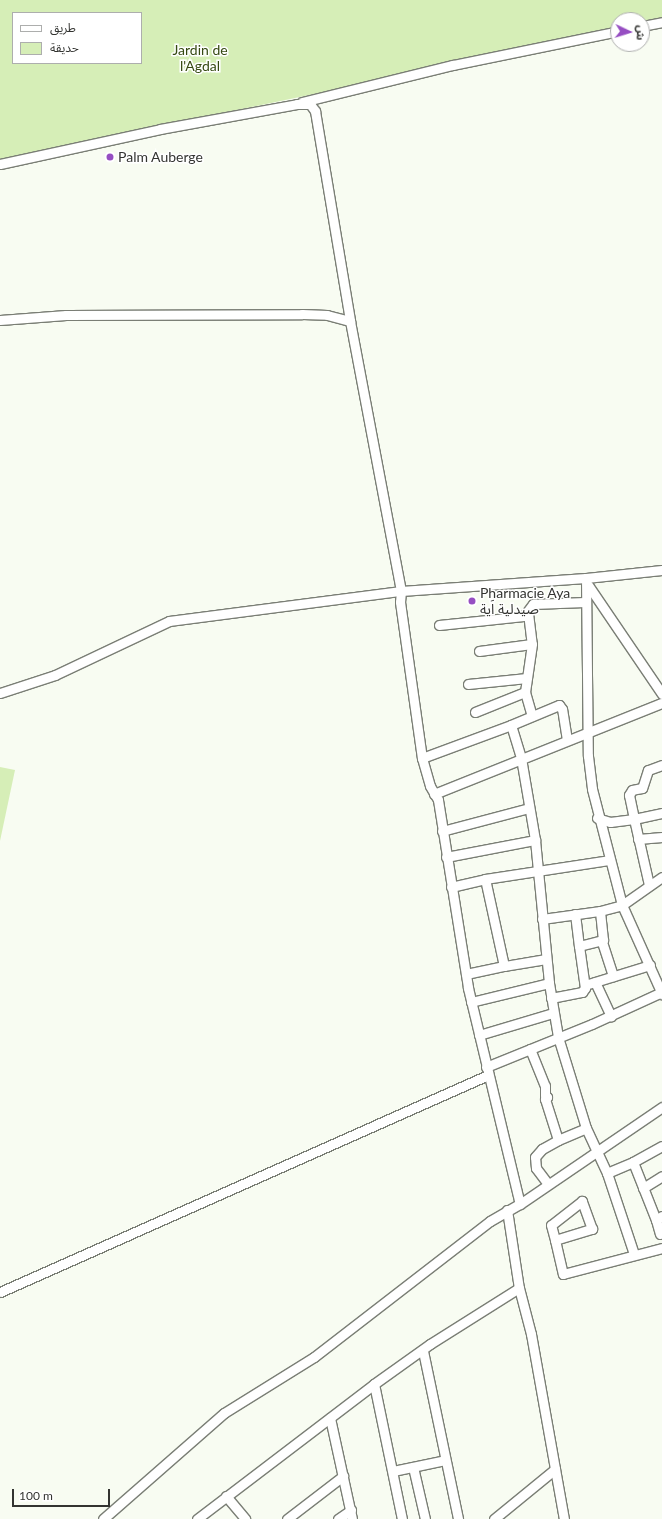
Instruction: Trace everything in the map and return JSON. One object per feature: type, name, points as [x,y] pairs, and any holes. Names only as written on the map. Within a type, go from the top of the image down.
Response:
[{"type":"street","points":[[650,24],[662,22]]},
{"type":"street","points":[[0,164],[289,105],[452,65],[610,33]]},
{"type":"street","points":[[289,105],[310,104],[315,111],[350,321],[400,591],[400,602],[422,758],[434,794],[438,800],[446,857],[471,1002],[520,1204]]},
{"type":"street","points":[[0,320],[73,315],[309,314],[350,321]]},
{"type":"street","points":[[0,693],[55,675],[164,622],[400,591],[587,582],[662,570]]},
{"type":"street","points":[[0,1292],[487,1071],[530,1049],[611,1016],[662,993],[622,905],[597,818],[588,764],[585,602],[587,582]]},
{"type":"street","points":[[587,582],[662,694]]},
{"type":"street","points":[[439,625],[524,616],[528,613],[533,604],[585,602]]},
{"type":"street","points":[[528,613],[532,644],[526,692],[532,716]]},
{"type":"street","points":[[479,651],[532,644]]},
{"type":"street","points":[[468,684],[527,678]]},
{"type":"street","points":[[475,712],[526,692]]},
{"type":"street","points":[[434,794],[662,703]]},
{"type":"street","points":[[422,758],[560,706],[567,740]]},
{"type":"street","points":[[511,725],[521,758],[535,840],[536,871],[546,959],[553,1013],[558,1037],[586,1128],[607,1173],[634,1254]]},
{"type":"street","points":[[648,885],[634,819],[630,792],[642,788],[648,770],[662,765]]},
{"type":"street","points":[[442,831],[529,808]]},
{"type":"street","points":[[597,818],[613,822],[662,813]]},
{"type":"street","points":[[638,839],[662,837]]},
{"type":"street","points":[[446,857],[535,840]]},
{"type":"street","points":[[451,887],[485,879],[609,860]]},
{"type":"street","points":[[542,919],[600,911],[622,905],[648,885],[662,877]]},
{"type":"street","points":[[485,879],[504,966]]},
{"type":"street","points":[[600,911],[602,942],[612,976]]},
{"type":"street","points":[[551,998],[582,992],[585,985],[575,914]]},
{"type":"street","points":[[579,946],[602,942]]},
{"type":"street","points":[[466,974],[546,959]]},
{"type":"street","points":[[585,985],[650,965]]},
{"type":"street","points":[[595,982],[611,1016]]},
{"type":"street","points":[[471,1002],[549,984]]},
{"type":"street","points":[[479,1035],[553,1013]]},
{"type":"street","points":[[530,1049],[545,1086],[545,1095],[547,1097],[545,1099],[558,1140]]},
{"type":"street","points":[[103,1519],[224,1413],[314,1357],[423,1270],[507,1210],[520,1204],[662,1107]]},
{"type":"street","points":[[548,1184],[536,1168],[535,1157],[542,1149],[558,1140],[586,1128]]},
{"type":"street","points":[[607,1173],[634,1162],[662,1146]]},
{"type":"street","points":[[634,1162],[643,1188],[659,1218],[660,1234]]},
{"type":"street","points":[[643,1188],[662,1176]]},
{"type":"street","points":[[555,1240],[592,1229],[582,1200],[551,1224],[563,1274],[634,1254],[662,1248]]},
{"type":"street","points":[[507,1210],[520,1288],[531,1334],[564,1519]]},
{"type":"street","points":[[197,1519],[374,1384],[422,1351],[520,1288]]},
{"type":"street","points":[[422,1351],[458,1519]]},
{"type":"street","points":[[374,1384],[402,1519]]},
{"type":"street","points":[[330,1418],[352,1515],[338,1519]]},
{"type":"street","points":[[393,1471],[445,1460]]},
{"type":"street","points":[[413,1466],[425,1519]]},
{"type":"street","points":[[494,1519],[555,1469]]},
{"type":"street","points":[[287,1519],[343,1476]]},
{"type":"street","points":[[226,1496],[245,1519]]},
{"type":"green space","name":"Jardin de l'Agdal","points":[[0,0],[662,0],[662,21],[650,24],[650,12],[610,12],[610,33],[0,159]]},
{"type":"green space","points":[[0,767],[15,770],[0,841]]},
{"type":"place","name":"Palm Auberge","points":[[110,157]]},
{"type":"place","name":"Pharmacie Aya صيدلية اَية","points":[[472,601]]}]
